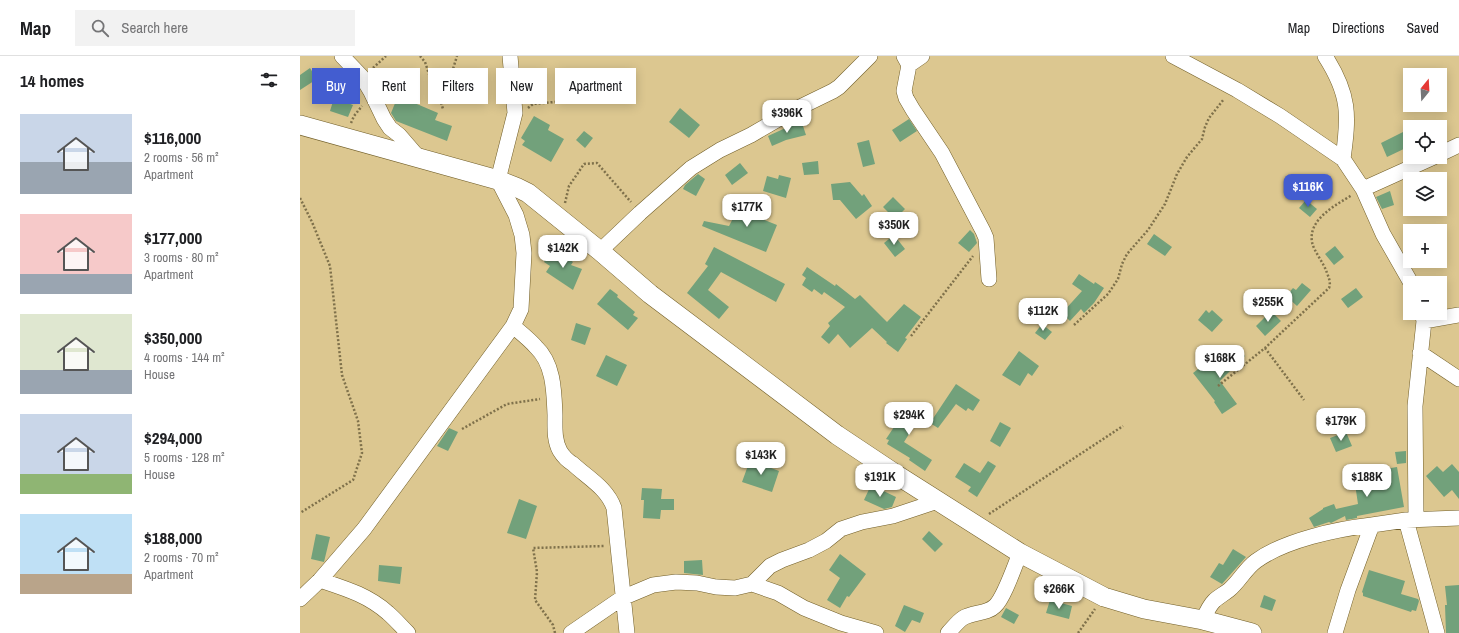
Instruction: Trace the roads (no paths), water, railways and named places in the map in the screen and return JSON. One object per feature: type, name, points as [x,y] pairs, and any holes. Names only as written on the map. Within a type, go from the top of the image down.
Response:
[{"type":"street","points":[[342,56],[362,77],[390,128],[399,135],[418,157]]},
{"type":"street","points":[[300,599],[320,580],[364,529],[513,326],[521,309],[524,253],[522,235],[516,215],[498,180],[514,120],[515,106],[510,56]]},
{"type":"street","points":[[600,251],[691,168],[707,157],[751,135],[794,110],[833,91],[870,56]]},
{"type":"street","points":[[922,56],[906,60],[904,91],[906,98],[942,153],[986,238],[989,280]]},
{"type":"street","points":[[1173,56],[1238,90],[1280,116],[1343,159],[1363,189],[1383,234],[1407,276]]},
{"type":"street","points":[[1325,56],[1334,69],[1342,88],[1347,107],[1347,126],[1343,159]]},
{"type":"street","points":[[300,125],[498,180],[528,193],[600,251],[650,294],[837,434],[897,475],[1020,553],[1104,597],[1144,610],[1203,620],[1228,630],[1252,633]]},
{"type":"street","points":[[1447,151],[1459,145]]},
{"type":"street","points":[[1363,189],[1418,164]]},
{"type":"street","points":[[1447,316],[1459,315]]},
{"type":"street","points":[[1423,320],[1415,406],[1411,520],[1437,633]]},
{"type":"street","points":[[513,326],[537,348],[547,361],[552,378],[556,440],[561,452],[587,477],[603,489],[610,498],[614,508],[622,598],[627,633]]},
{"type":"street","points":[[1420,353],[1459,379]]},
{"type":"street","points":[[571,633],[622,598],[653,585],[676,582],[697,583],[722,588],[735,588],[752,584],[770,566],[809,550],[826,541],[841,529],[862,522],[893,516],[938,501]]},
{"type":"street","points":[[1203,620],[1207,610],[1214,601],[1229,590],[1255,562],[1274,550],[1298,541],[1349,528],[1411,520],[1459,518]]},
{"type":"street","points":[[1335,633],[1348,590],[1372,525]]},
{"type":"street","points":[[948,633],[962,618],[995,607],[1020,553]]},
{"type":"street","points":[[320,580],[352,590],[371,600],[388,613],[408,633]]},
{"type":"street","points":[[752,584],[778,593],[804,608],[841,623],[876,633]]}]
